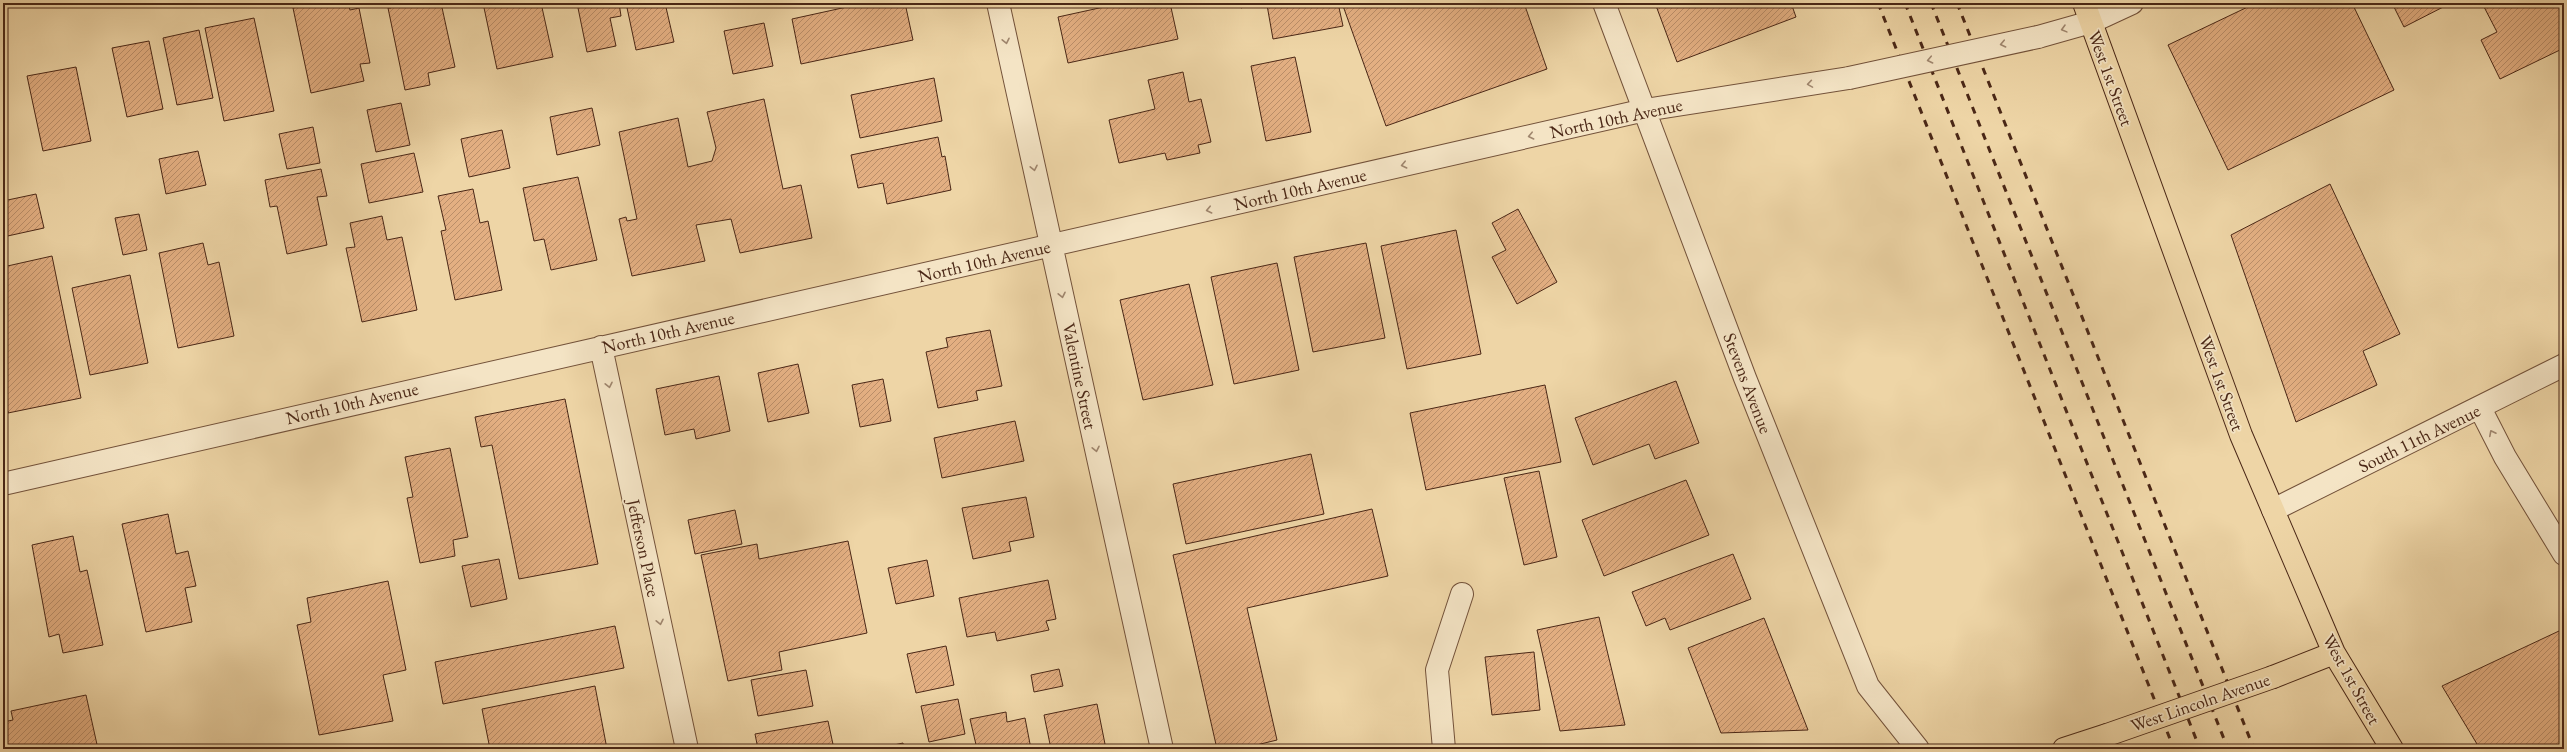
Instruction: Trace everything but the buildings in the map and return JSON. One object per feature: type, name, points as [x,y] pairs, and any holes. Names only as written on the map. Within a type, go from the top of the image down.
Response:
[{"type":"main road","name":"West 1st Street","points":[[2087,13],[2241,435],[2334,652],[2392,749]]},
{"type":"main road","name":"West Lincoln Avenue","points":[[2064,749],[2273,677],[2334,652]]},
{"type":"street","name":"Valentine Street","points":[[998,3],[1162,749]]},
{"type":"street","name":"Stevens Avenue","points":[[1604,3],[1745,378],[1868,686],[1918,749]]},
{"type":"street","name":"North 10th Avenue","points":[[3,484],[1645,110],[1849,78],[2038,36],[2087,13],[2132,3]]},
{"type":"street","name":"Jefferson Place","points":[[601,347],[687,749]]},
{"type":"street","name":"South 11th Avenue","points":[[2273,510],[2564,365]]},
{"type":"street","points":[[2480,408],[2505,458],[2564,554]]},
{"type":"street","points":[[1444,749],[1437,670],[1462,594]]},
{"type":"railway","points":[[1878,3],[2174,749]]},
{"type":"railway","points":[[1905,3],[2200,749]]},
{"type":"railway","points":[[1931,3],[2228,749]]},
{"type":"railway","points":[[1957,3],[2254,749]]}]
